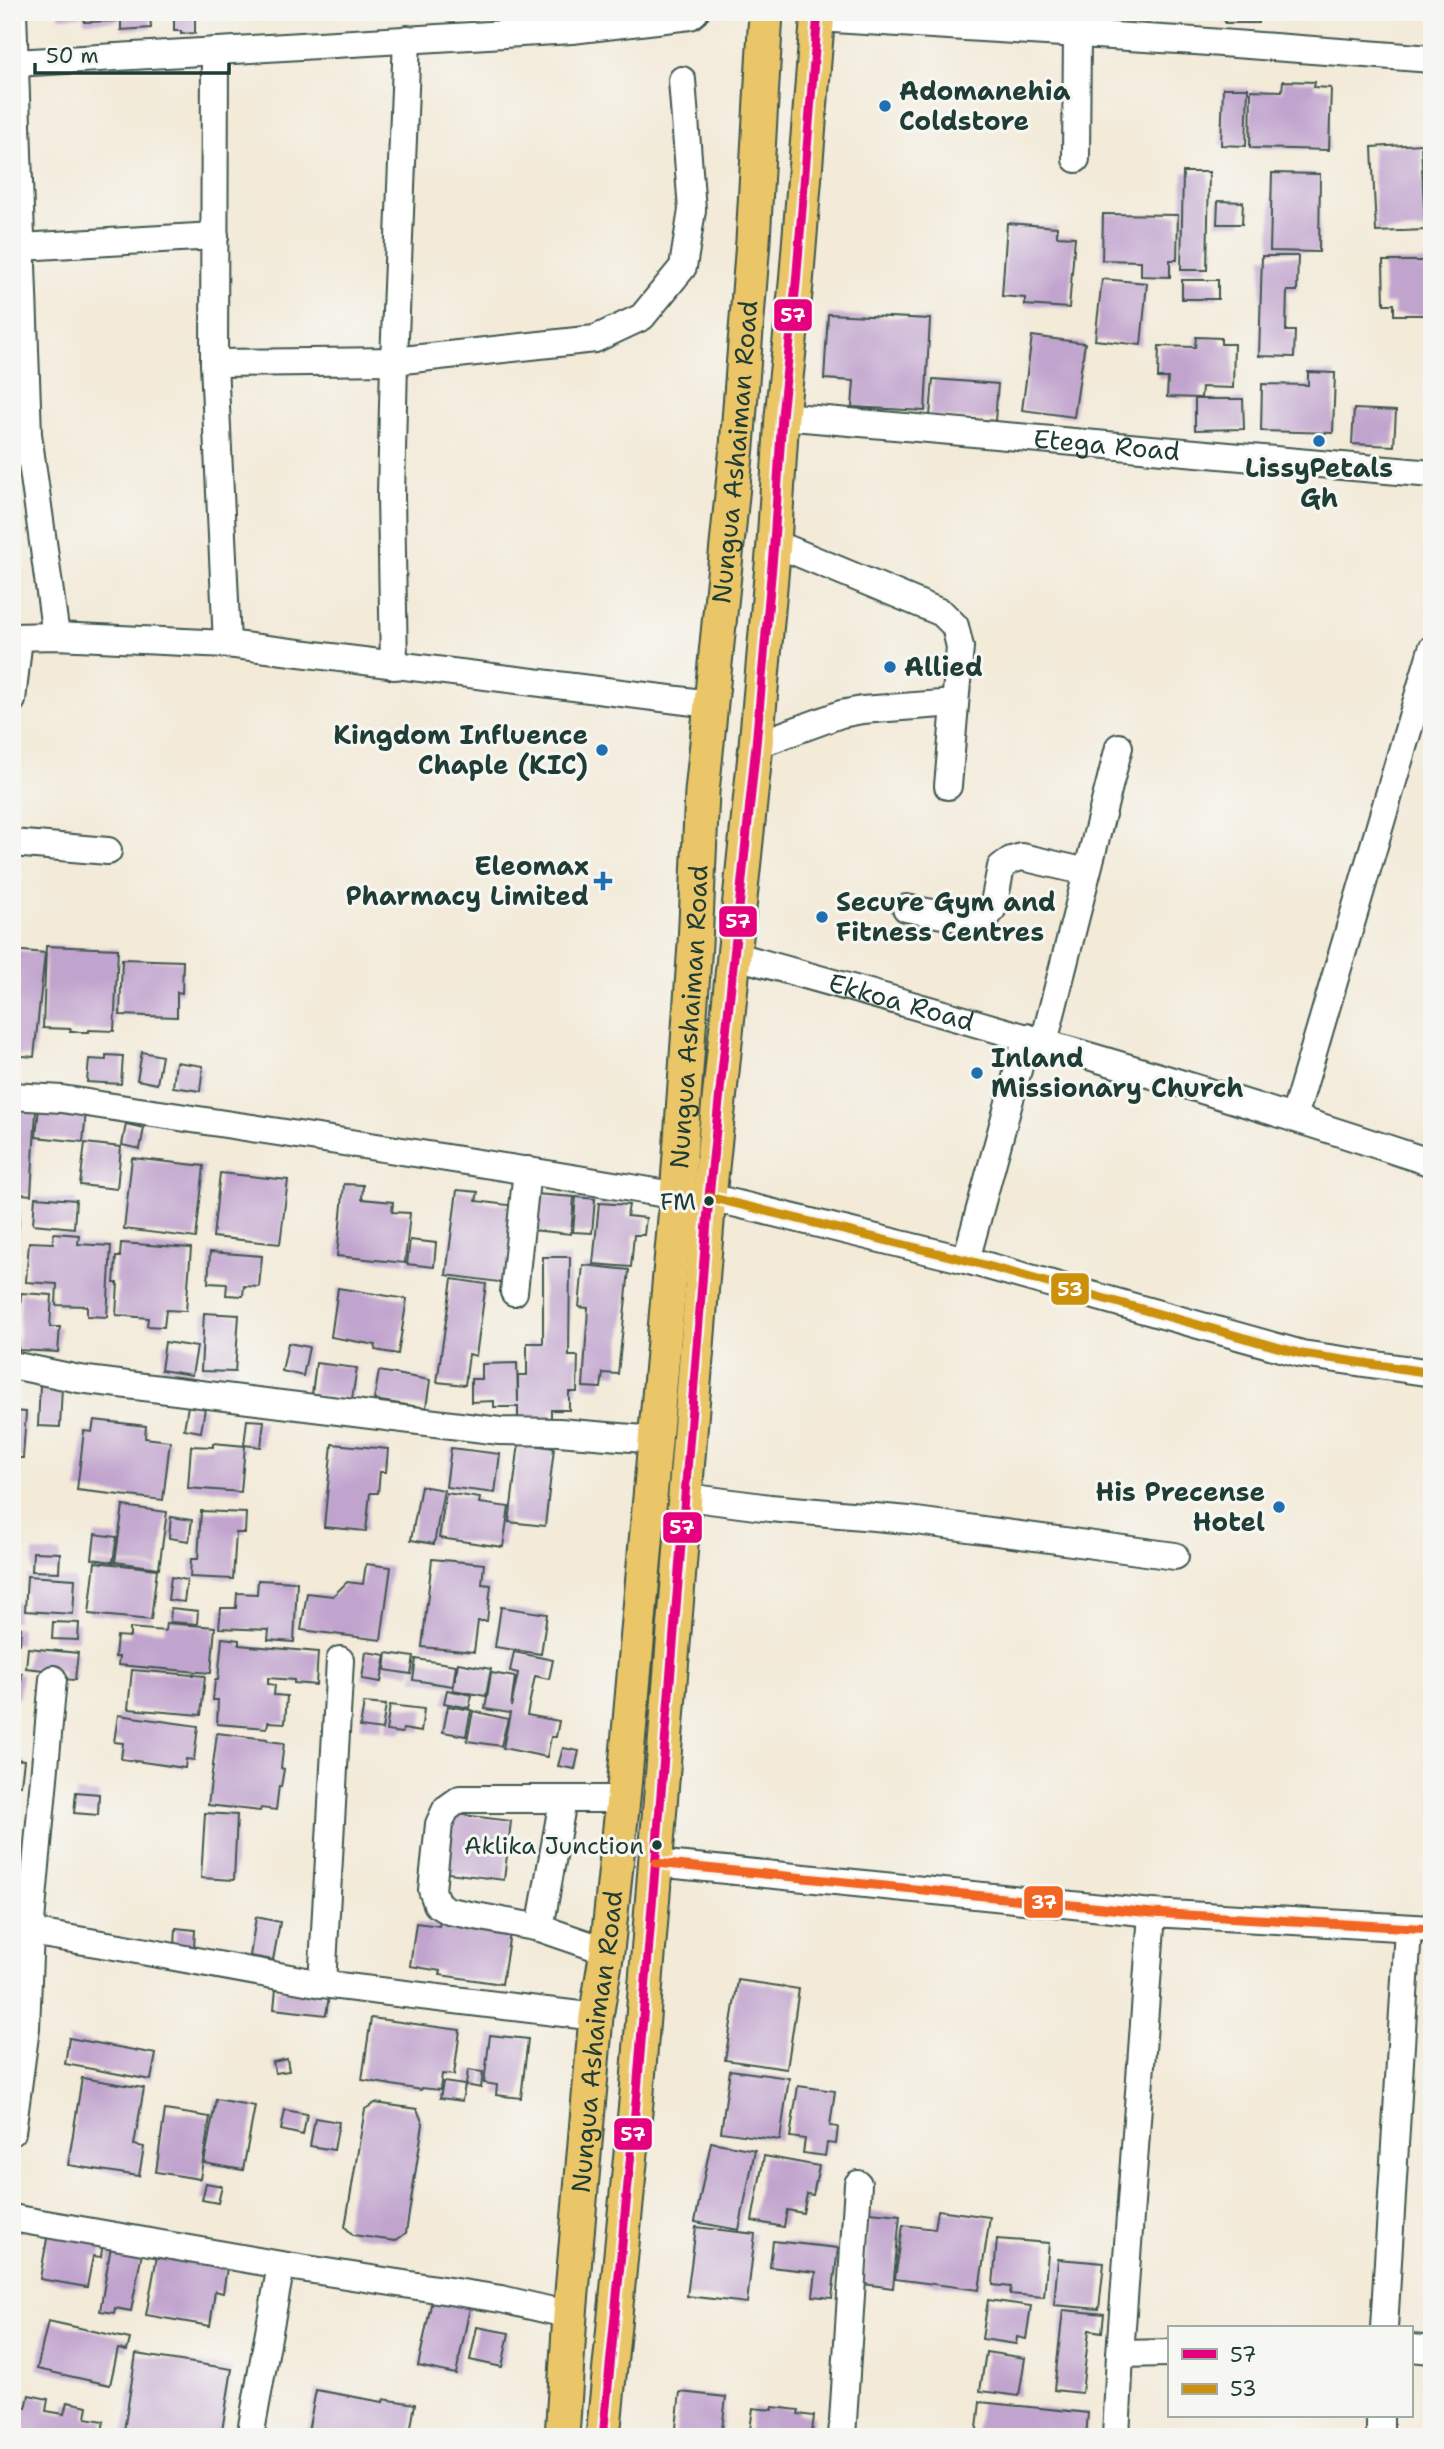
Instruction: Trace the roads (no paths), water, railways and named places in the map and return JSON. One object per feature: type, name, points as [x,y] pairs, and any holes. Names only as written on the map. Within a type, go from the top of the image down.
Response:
[{"type":"main road","name":"Nungua Ashaiman Road","points":[[603,2437],[637,2092],[687,1497],[695,944],[702,792],[737,446],[753,241],[766,12]]},
{"type":"main road","name":"Nungua Ashaiman Road","points":[[562,2437],[596,2017],[607,1951],[623,1799],[656,1440],[733,955],[756,745],[817,15]]},
{"type":"main road","points":[[761,106],[810,108]]},
{"type":"street","points":[[13,12],[15,174],[20,247],[20,434],[56,636]]},
{"type":"street","points":[[15,63],[572,30],[690,16],[695,12]]},
{"type":"street","points":[[817,15],[910,18],[1077,34],[1432,59]]},
{"type":"street","points":[[1076,159],[1077,34]]},
{"type":"street","points":[[394,666],[391,496],[407,39]]},
{"type":"street","points":[[215,51],[214,363],[228,644]]},
{"type":"street","points":[[214,363],[394,361],[595,339],[642,317],[682,267],[692,210],[682,80]]},
{"type":"street","points":[[20,247],[215,236]]},
{"type":"street","name":"Etega Road","points":[[782,416],[1432,474]]},
{"type":"street","points":[[774,542],[942,613],[955,626],[961,647],[948,786]]},
{"type":"street","points":[[12,700],[16,637],[56,636],[228,644],[710,704]]},
{"type":"street","points":[[1294,1117],[1432,649]]},
{"type":"street","points":[[756,745],[841,714],[955,703]]},
{"type":"street","points":[[966,1260],[1087,872],[1119,747]]},
{"type":"street","points":[[12,843],[108,851]]},
{"type":"street","points":[[906,908],[974,920],[986,918],[993,908],[1001,867],[1010,860],[1022,857],[1087,872]]},
{"type":"street","name":"Ekkoa Road","points":[[733,955],[1035,1039],[1294,1117],[1432,1163]]},
{"type":"street","points":[[12,1096],[62,1099],[693,1197],[966,1260],[1302,1354],[1432,1373]]},
{"type":"street","points":[[514,1292],[527,1170]]},
{"type":"street","points":[[12,1365],[79,1379],[500,1431],[559,1432],[656,1440]]},
{"type":"street","points":[[687,1497],[770,1508],[909,1520],[1175,1556]]},
{"type":"street","points":[[322,1984],[340,1660]]},
{"type":"street","points":[[12,2132],[26,2028],[30,1933],[53,1679]]},
{"type":"street","points":[[607,1951],[540,1928],[449,1911],[437,1904],[432,1890],[439,1824],[446,1809],[460,1799],[623,1799]]},
{"type":"street","points":[[540,1928],[563,1800]]},
{"type":"street","points":[[656,1863],[1152,1913],[1420,1929],[1384,2326]]},
{"type":"street","points":[[1116,2437],[1152,1913]]},
{"type":"street","points":[[30,1933],[322,1984],[596,2017]]},
{"type":"street","points":[[842,2437],[858,2184]]},
{"type":"street","points":[[12,2218],[281,2265],[501,2299],[570,2315]]},
{"type":"street","points":[[250,2437],[281,2265]]},
{"type":"street","points":[[1412,2348],[1432,2350]]},
{"type":"street","points":[[1120,2354],[1168,2353]]},
{"type":"street","points":[[1380,2418],[1380,2437]]},
{"type":"place","name":"Adomanehia Coldstore","points":[[885,106]]},
{"type":"place","name":"LissyPetals Gh","points":[[1319,441]]},
{"type":"place","name":"Allied","points":[[890,667]]},
{"type":"place","name":"Kingdom Influence Chaple (KIC)","points":[[602,750]]},
{"type":"place","name":"Eleomax Pharmacy Limited","points":[[603,881]]},
{"type":"place","name":"Secure Gym and Fitness Centres","points":[[822,917]]},
{"type":"place","name":"Inland Missionary Church","points":[[977,1073]]},
{"type":"place","name":"FM","points":[[709,1201]]},
{"type":"place","name":"His Precense Hotel","points":[[1279,1507]]},
{"type":"place","name":"Aklika Junction","points":[[657,1845]]}]
